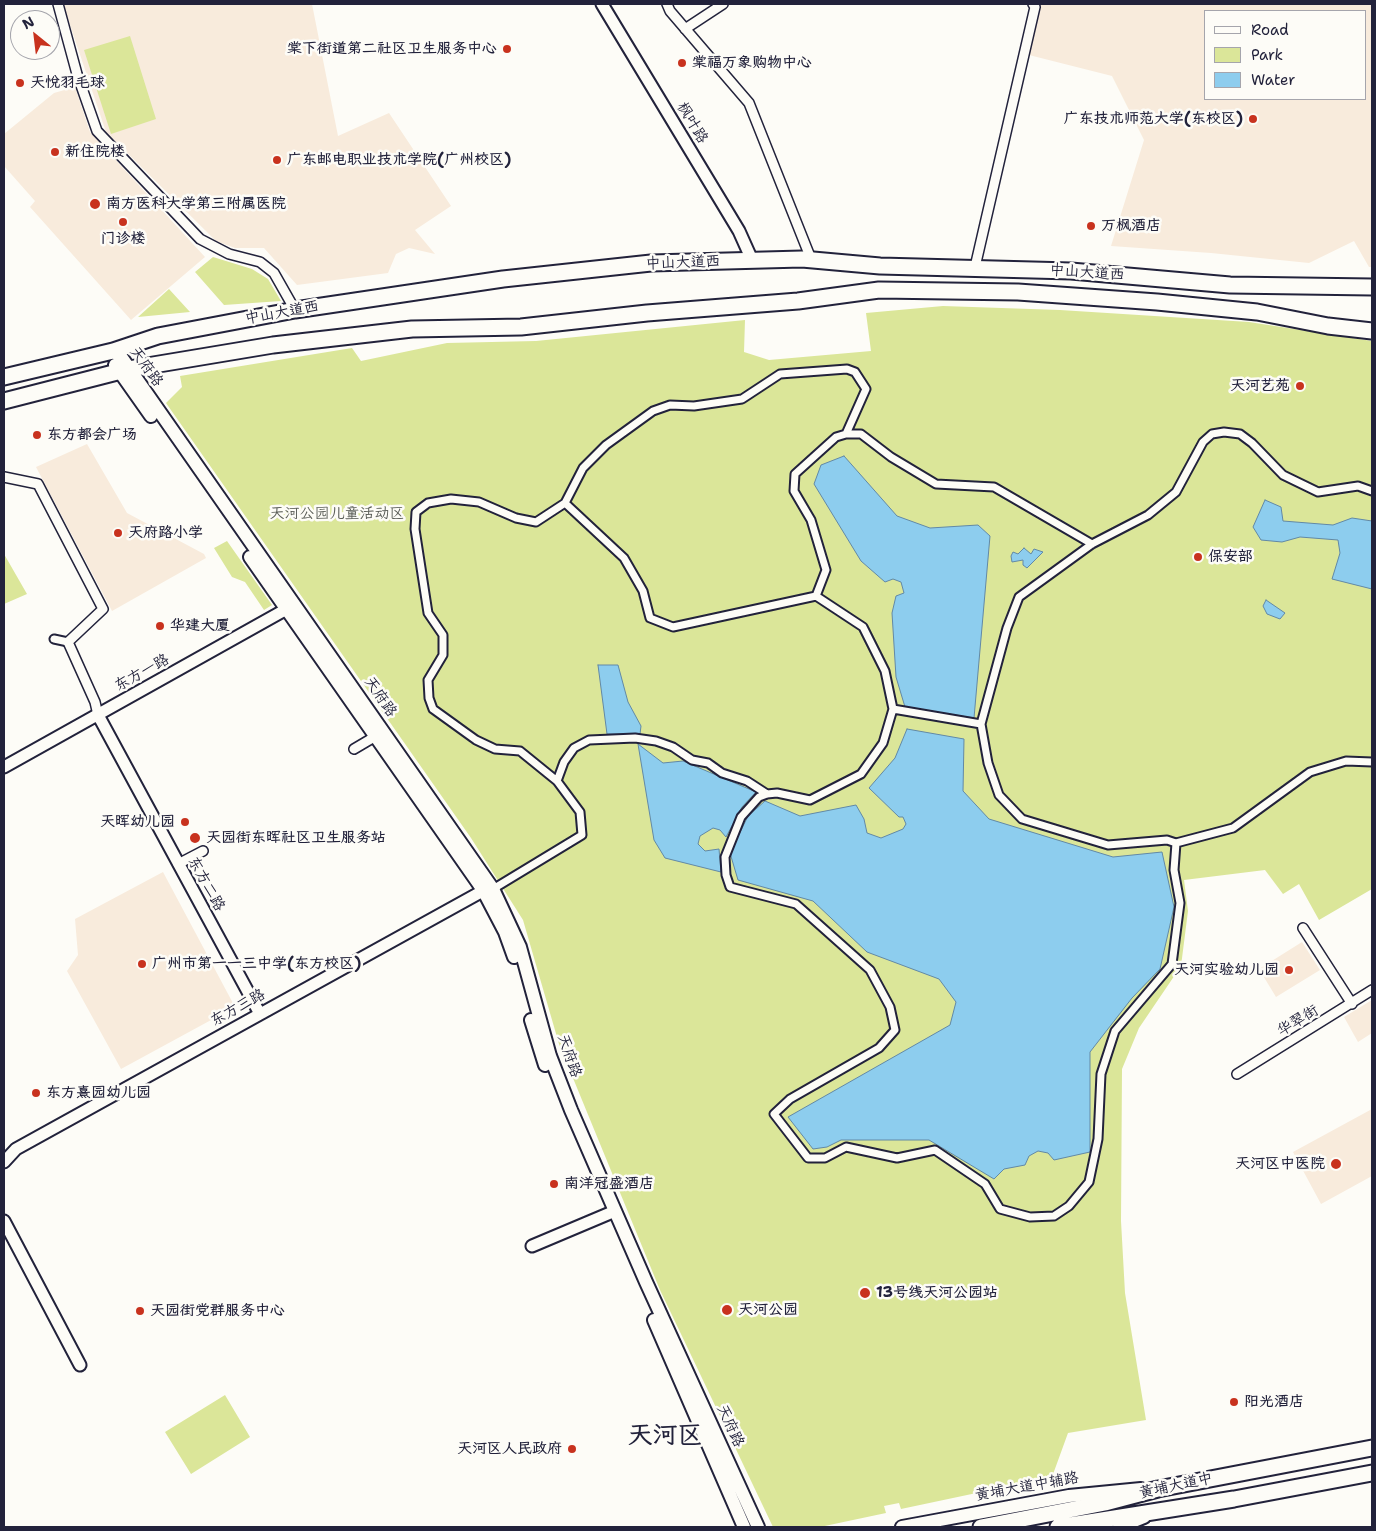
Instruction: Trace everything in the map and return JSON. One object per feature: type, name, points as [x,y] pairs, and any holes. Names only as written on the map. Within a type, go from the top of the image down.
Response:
[{"type":"main road","name":"中山大道西","points":[[4,377],[113,351],[158,336],[295,310],[532,276],[651,263],[811,259],[880,266],[1071,271],[1230,285],[1372,287]]},
{"type":"main road","name":"中山大道西","points":[[4,401],[124,370],[273,345],[432,327],[521,327],[647,313],[798,301],[878,290],[1018,292],[1166,303],[1257,312],[1328,326],[1372,331]]},
{"type":"main road","name":"天府路","points":[[113,351],[112,360],[124,370],[489,889],[520,947],[556,1072],[611,1212],[744,1527]]},
{"type":"main road","name":"天府路","points":[[290,607],[376,736],[489,889]]},
{"type":"main road","name":"天府路","points":[[611,1212],[758,1527]]},
{"type":"main road","name":"黄埔大道中","points":[[981,1527],[1105,1503],[1158,1489],[1372,1448]]},
{"type":"main road","name":"黄埔大道中","points":[[1058,1527],[1160,1511],[1372,1473]]},
{"type":"main road","name":"黄埔大道中辅路","points":[[902,1527],[1069,1496],[1158,1489]]},
{"type":"main road","points":[[1119,1527],[1160,1511]]},
{"type":"street","points":[[58,4],[97,131],[200,239],[229,254],[260,262],[274,273],[295,310]]},
{"type":"street","name":"枫叶路","points":[[602,4],[734,223],[752,260]]},
{"type":"street","points":[[666,4],[750,103],[811,259]]},
{"type":"street","points":[[685,28],[723,4]]},
{"type":"street","points":[[975,267],[1035,7],[1033,4]]},
{"type":"street","points":[[489,889],[582,835],[580,812],[557,781],[520,751],[495,749],[476,740],[433,709],[429,698],[428,680],[443,655],[443,635],[428,613],[415,529],[416,512],[428,503],[451,499],[479,502],[516,518],[536,522],[565,503],[583,468],[606,445],[640,419],[670,405],[694,406],[742,399],[780,374],[847,369],[855,372],[866,389],[846,434]]},
{"type":"street","points":[[816,596],[826,570],[811,520],[794,491],[795,474],[836,437],[846,434],[861,434],[891,457],[936,484],[994,487],[1092,544]]},
{"type":"street","points":[[1372,491],[1358,486],[1318,492],[1283,475],[1252,443],[1240,434],[1212,434],[1203,442],[1176,492],[1148,515],[1092,544],[1019,597],[1006,628],[981,724],[988,763],[999,795],[1022,819],[1108,846],[1167,840],[1176,843],[1233,828],[1310,772],[1346,761],[1372,762]]},
{"type":"street","points":[[4,477],[38,484],[104,610],[68,642]]},
{"type":"street","points":[[565,503],[624,558],[643,591],[650,618],[674,627],[816,596],[863,627],[885,671],[893,709],[883,743],[860,774],[810,800],[777,793],[759,797],[741,817],[725,857],[726,875],[730,887],[796,904],[870,970],[890,1007],[894,1030],[879,1048],[790,1099],[774,1114],[808,1158],[825,1158],[846,1147],[897,1158],[934,1150],[985,1184],[1000,1209],[1030,1217],[1054,1216],[1069,1206],[1090,1182],[1098,1139],[1101,1074],[1115,1031],[1172,964],[1180,903],[1174,870],[1176,843]]},
{"type":"street","name":"东方一路","points":[[4,767],[290,607]]},
{"type":"street","points":[[54,639],[68,642]]},
{"type":"street","points":[[68,642],[95,702],[98,715]]},
{"type":"street","points":[[893,709],[981,724]]},
{"type":"street","name":"东方二路","points":[[98,715],[260,1014]]},
{"type":"street","points":[[354,749],[376,736]]},
{"type":"street","points":[[557,781],[564,762],[574,748],[589,740],[635,738],[656,741],[692,760],[708,763],[722,773],[747,781],[767,794]]},
{"type":"street","points":[[178,864],[203,851]]},
{"type":"street","name":"东方三路","points":[[4,1162],[16,1149],[489,889]]},
{"type":"street","points":[[1304,928],[1352,1004]]},
{"type":"street","name":"华翠街","points":[[1237,1074],[1372,990]]},
{"type":"street","points":[[532,1246],[611,1212]]},
{"type":"street","points":[[4,1221],[80,1365]]},
{"type":"shaded area","name":"广东邮电职业技术学院(广州校区)","points":[[63,4],[312,4],[338,136],[389,113],[451,206],[415,230],[435,254],[409,248],[396,254],[388,273],[297,285],[264,248],[235,248],[216,241],[106,132]]},
{"type":"shaded area","name":"广东技术师范大学(东校区)","points":[[1037,4],[1372,4],[1372,267],[1369,267],[1354,241],[1309,263],[1211,253],[1111,246],[1144,140],[1112,76],[1029,55]]},
{"type":"shaded area","name":"南方医科大学第三附属医院","points":[[75,87],[90,132],[205,257],[131,320],[30,207],[35,201],[4,166],[4,134],[54,93]]},
{"type":"shaded area","name":"天府路小学","points":[[87,444],[127,513],[204,554],[206,558],[112,611],[36,467]]},
{"type":"shaded area","name":"广州市第一一三中学(东方校区)","points":[[163,872],[235,1007],[121,1069],[67,971],[78,955],[75,919]]},
{"type":"shaded area","name":"天河实验幼儿园","points":[[1302,942],[1320,970],[1276,997],[1259,969]]},
{"type":"shaded area","points":[[1372,1000],[1372,1033],[1358,1042],[1344,1017]]},
{"type":"shaded area","name":"天河区中医院","points":[[1372,1109],[1372,1176],[1321,1204],[1293,1152]]},
{"type":"green space","points":[[130,36],[156,119],[111,134],[84,50]]},
{"type":"green space","points":[[213,257],[252,269],[268,279],[281,301],[224,305],[195,272]]},
{"type":"green space","points":[[169,289],[190,312],[138,317]]},
{"type":"green space","name":"天河公园","points":[[943,306],[1060,310],[1249,322],[1372,341],[1372,889],[1319,920],[1299,884],[1283,894],[1265,870],[1184,880],[1188,911],[1181,966],[1139,1028],[1122,1069],[1121,1221],[1125,1293],[1146,1420],[1068,1433],[1052,1477],[901,1509],[899,1503],[884,1506],[886,1513],[820,1527],[773,1527],[660,1290],[559,1044],[523,920],[471,838],[166,403],[182,387],[180,376],[352,348],[361,361],[447,343],[536,341],[745,320],[744,352],[769,360],[871,351],[866,313]]},
{"type":"green space","points":[[227,541],[272,605],[264,610],[245,582],[232,577],[214,548]]},
{"type":"green space","points":[[4,554],[27,594],[4,604]]},
{"type":"green space","points":[[225,1395],[250,1437],[191,1474],[165,1432]]},
{"type":"water","points":[[844,456],[897,516],[930,528],[978,525],[990,536],[974,718],[905,707],[896,677],[892,613],[896,596],[904,593],[901,582],[893,579],[885,582],[861,561],[814,484],[821,465]]},
{"type":"water","points":[[1265,500],[1281,507],[1283,521],[1333,525],[1352,518],[1372,521],[1372,589],[1332,579],[1340,553],[1338,540],[1300,537],[1282,542],[1261,540],[1253,527]]},
{"type":"water","points":[[1024,548],[1031,554],[1034,549],[1043,552],[1027,568],[1023,565],[1023,560],[1012,562],[1011,556],[1013,552],[1018,554]]},
{"type":"water","points":[[1266,600],[1285,613],[1280,619],[1267,614],[1263,606]]},
{"type":"water","points":[[598,665],[618,665],[628,702],[641,726],[640,734],[607,734]]},
{"type":"water","points":[[907,729],[964,739],[963,791],[989,819],[1113,857],[1162,852],[1174,907],[1160,969],[1132,998],[1090,1052],[1090,1152],[1054,1160],[1048,1153],[1038,1151],[1029,1156],[1025,1165],[1004,1169],[994,1179],[929,1140],[841,1140],[827,1147],[813,1149],[788,1117],[950,1025],[956,1002],[939,979],[867,952],[813,901],[738,880],[730,853],[748,816],[765,801],[800,816],[856,805],[864,819],[867,833],[881,838],[903,829],[906,824],[903,817],[899,817],[869,788],[895,758]]},
{"type":"water","points":[[638,744],[663,763],[683,761],[756,792],[742,807],[726,837],[720,830],[713,828],[700,836],[698,844],[705,851],[719,849],[721,872],[665,858],[654,840]]},
{"type":"place","name":"棠下街道第二社区卫生服务中心","points":[[507,49]]},
{"type":"place","name":"棠福万象购物中心","points":[[682,63]]},
{"type":"place","name":"天悦羽毛球","points":[[20,83]]},
{"type":"place","name":"广东技术师范大学(东校区)","points":[[1253,119]]},
{"type":"place","name":"新住院楼","points":[[55,152]]},
{"type":"place","name":"广东邮电职业技术学院(广州校区)","points":[[277,160]]},
{"type":"place","name":"南方医科大学第三附属医院","points":[[95,204]]},
{"type":"place","name":"门诊楼","points":[[123,222]]},
{"type":"place","name":"万枫酒店","points":[[1091,226]]},
{"type":"place","name":"天河艺苑","points":[[1300,386]]},
{"type":"place","name":"东方都会广场","points":[[37,435]]},
{"type":"place","name":"天府路小学","points":[[118,533]]},
{"type":"place","name":"保安部","points":[[1198,557]]},
{"type":"place","name":"华建大厦","points":[[160,626]]},
{"type":"place","name":"天晖幼儿园","points":[[185,822]]},
{"type":"place","name":"天园街东晖社区卫生服务站","points":[[195,838]]},
{"type":"place","name":"广州市第一一三中学(东方校区)","points":[[142,964]]},
{"type":"place","name":"天河实验幼儿园","points":[[1289,970]]},
{"type":"place","name":"东方熹园幼儿园","points":[[36,1093]]},
{"type":"place","name":"天河区中医院","points":[[1336,1164]]},
{"type":"place","name":"南洋冠盛酒店","points":[[554,1184]]},
{"type":"place","name":"13号线天河公园站","points":[[865,1293]]},
{"type":"place","name":"天河公园","points":[[727,1310]]},
{"type":"place","name":"天园街党群服务中心","points":[[140,1311]]},
{"type":"place","name":"阳光酒店","points":[[1234,1402]]},
{"type":"place","name":"天河区人民政府","points":[[572,1449]]},
{"type":"district","name":"天河区","points":[[665,1436]]},
{"type":"park label","name":"天河公园儿童活动区","points":[[337,514]]}]
